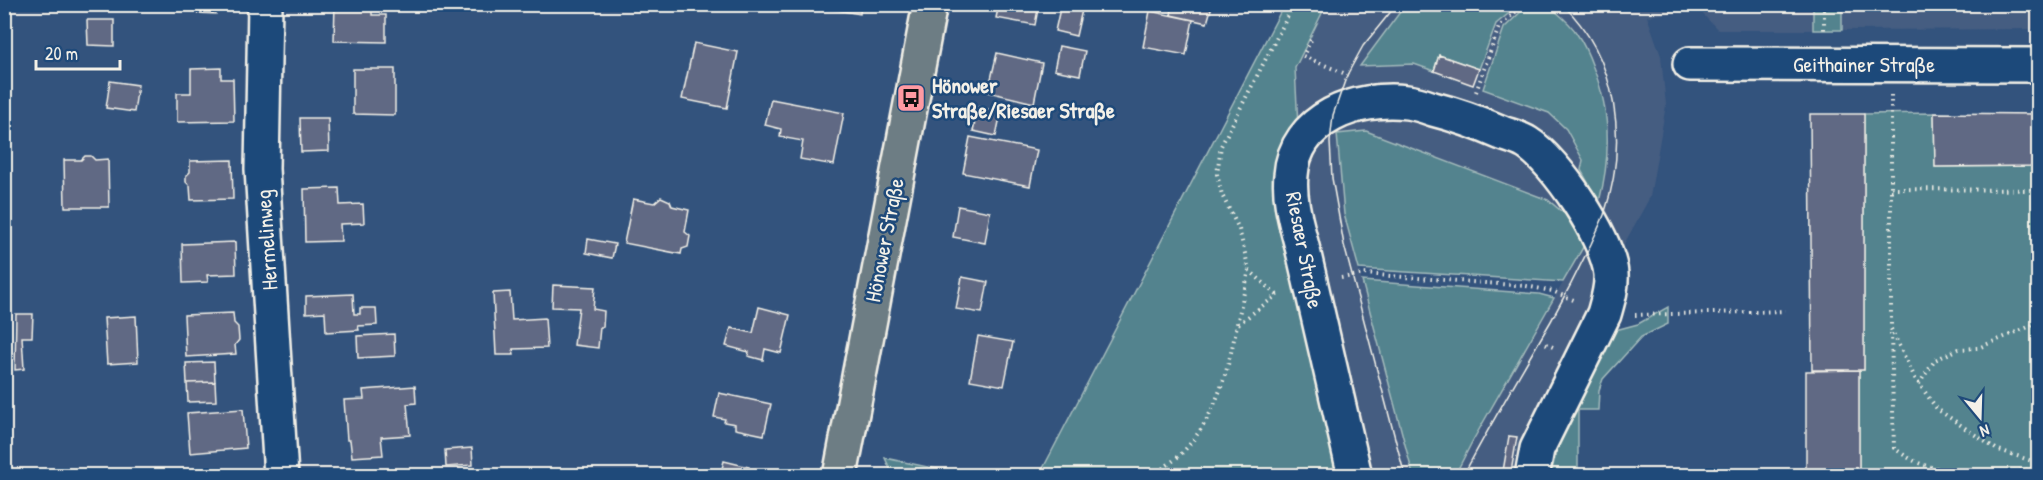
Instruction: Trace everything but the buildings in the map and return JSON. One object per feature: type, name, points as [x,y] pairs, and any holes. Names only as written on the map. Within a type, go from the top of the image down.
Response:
[{"type":"main road","name":"Hönower Straße","points":[[840,476],[930,4]]},
{"type":"street","name":"Hermelinweg","points":[[265,4],[262,169],[281,476]]},
{"type":"street","name":"Geithainer Straße","points":[[1690,64],[2038,65]]},
{"type":"street","name":"Riesaer Straße","points":[[1355,476],[1311,286],[1290,176],[1293,157],[1301,140],[1313,126],[1357,105],[1374,101],[1408,102],[1467,118],[1527,143],[1550,163],[1573,193],[1607,255],[1611,272],[1610,292],[1604,314],[1537,449],[1532,476]]},
{"type":"path","points":[[1153,476],[1179,456],[1208,421],[1229,365],[1249,270],[1239,229],[1222,195],[1217,174],[1221,146],[1294,4]]},
{"type":"path","points":[[1467,118],[1499,27],[1524,4]]},
{"type":"path","points":[[1311,40],[1303,56],[1354,78],[1374,101]]},
{"type":"path","points":[[1891,92],[1891,329],[1894,448],[1910,459],[1930,467],[1966,472],[2027,470],[2038,465]]},
{"type":"path","points":[[1891,189],[2038,190]]},
{"type":"path","points":[[1249,270],[1277,295]]},
{"type":"path","points":[[1237,325],[1277,295],[1352,275],[1364,274],[1526,286],[1552,291],[1604,314],[1786,311]]},
{"type":"path","points":[[1919,384],[1935,360],[1959,349],[1978,348],[2038,323]]},
{"type":"path","points":[[1891,329],[1919,384],[1937,409],[1996,448],[2038,465]]},
{"type":"shaded area","points":[[1326,5],[1409,5],[1400,12],[1360,66],[1414,64],[1433,70],[1439,55],[1479,69],[1496,24],[1519,5],[1529,5],[1504,28],[1483,89],[1549,113],[1566,129],[1583,160],[1604,184],[1609,135],[1601,85],[1577,33],[1548,5],[1813,5],[1813,30],[1718,30],[1699,10],[1647,16],[1661,56],[1666,105],[1650,197],[1623,246],[1629,276],[1624,306],[1561,436],[1550,475],[1455,475],[1585,244],[1548,200],[1366,131],[1337,134],[1344,214],[1413,475],[1337,475],[1295,284],[1298,126],[1295,68]]},
{"type":"shaded area","points":[[1842,5],[2038,5],[2038,29],[1842,30]]},
{"type":"green space","points":[[1529,4],[1548,5],[1571,26],[1586,50],[1599,84],[1606,117],[1607,151],[1599,202],[1581,170],[1583,160],[1566,129],[1549,113],[1483,89],[1504,28]]},
{"type":"green space","points":[[1284,5],[1326,5],[1295,68],[1298,126],[1295,284],[1337,475],[1039,476]]},
{"type":"green space","points":[[1409,5],[1519,5],[1496,24],[1479,69],[1439,55],[1434,71],[1414,64],[1360,66],[1400,12]]},
{"type":"green space","points":[[1813,5],[1842,5],[1842,30],[1813,30]]},
{"type":"green space","points":[[1934,113],[1935,167],[2038,166],[2038,475],[1849,476],[1849,473],[1859,473],[1859,370],[1864,370],[1864,114]]},
{"type":"green space","points":[[1366,131],[1548,200],[1574,222],[1585,244],[1563,282],[1359,269],[1344,214],[1337,134]]},
{"type":"green space","points":[[1362,281],[1539,294],[1554,298],[1455,475],[1413,475]]},
{"type":"green space","points":[[1668,307],[1668,324],[1641,337],[1603,379],[1599,390],[1598,410],[1578,410],[1578,475],[1550,476],[1561,436],[1612,331],[1638,324]]},
{"type":"green space","points":[[885,458],[965,475],[893,475]]},
{"type":"tram line","points":[[1397,4],[1363,46],[1347,75],[1333,115],[1330,142],[1332,178],[1344,245],[1405,476]]},
{"type":"tram line","points":[[1463,476],[1571,283],[1602,219],[1611,188],[1616,160],[1616,131],[1607,76],[1596,50],[1581,26],[1562,4]]},
{"type":"place","name":"Hönower Straße/Riesaer Straße","points":[[911,98]]}]
